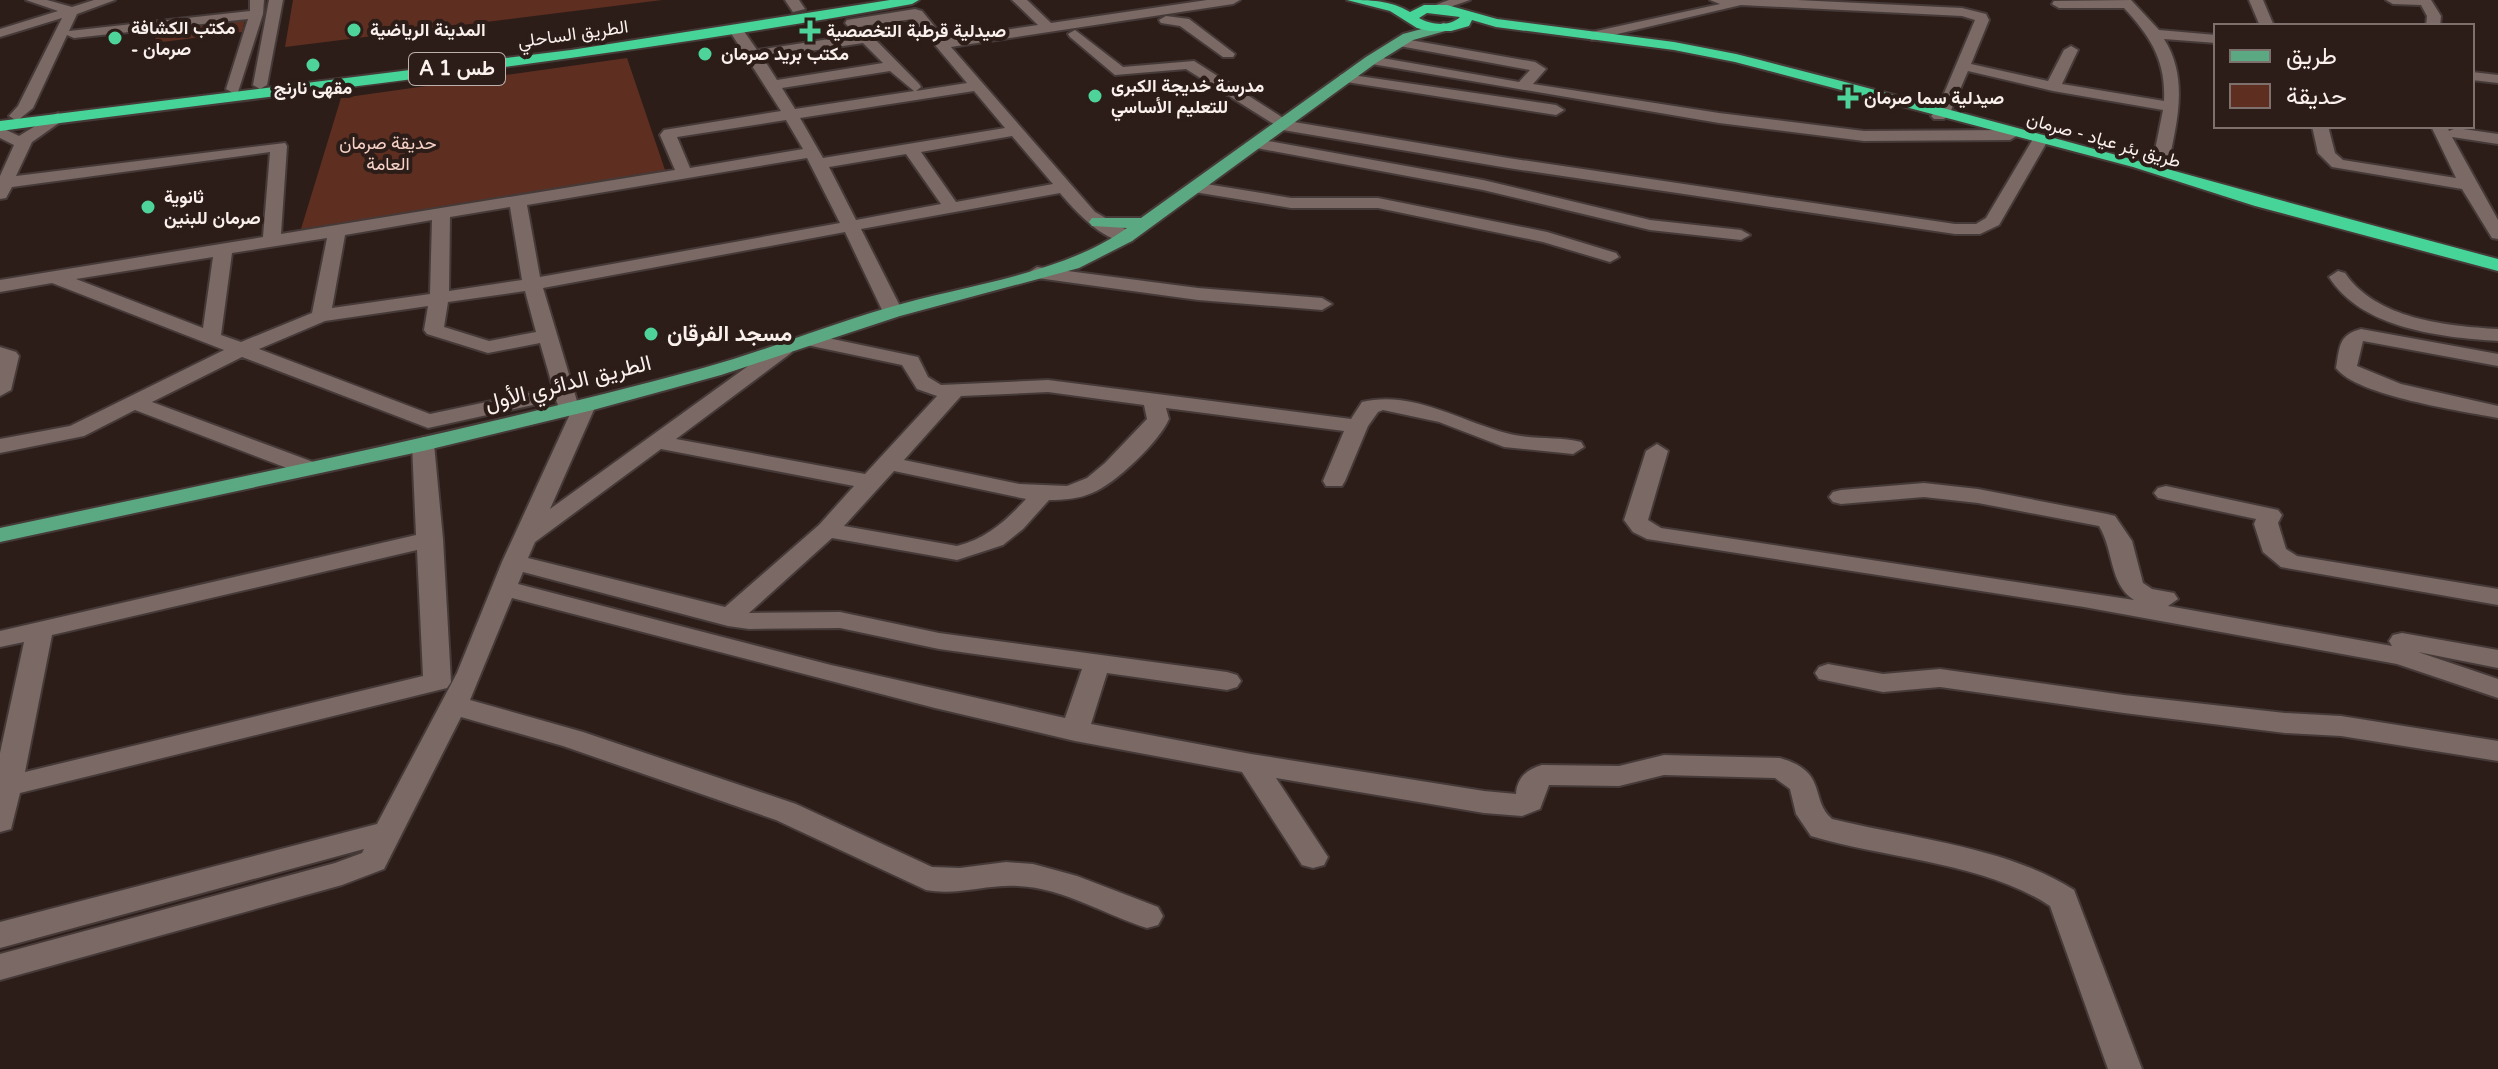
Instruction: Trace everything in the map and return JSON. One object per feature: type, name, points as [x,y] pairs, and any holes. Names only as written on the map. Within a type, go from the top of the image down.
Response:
[{"type":"highway","name":"الطريق الساحلي","points":[[0,118],[233,89],[795,4],[851,0]]},
{"type":"highway","points":[[1354,0],[1394,8],[1407,29]]},
{"type":"highway","points":[[1380,0],[1433,8],[1457,20]]},
{"type":"highway","name":"الطريق الساحلي","points":[[0,129],[58,118],[448,70],[736,30],[878,6],[916,7]]},
{"type":"highway","points":[[1407,29],[1414,13],[1433,8]]},
{"type":"highway","name":"طريق بئر عياد - صرمان","points":[[1457,20],[1724,55],[2157,174],[2253,206],[2498,273]]},
{"type":"highway","name":"طريق بئر عياد - صرمان","points":[[1457,20],[1699,53],[2159,170],[2261,202],[2498,265]]},
{"type":"main road","name":"الطريق الدائري الأول","points":[[0,535],[423,444],[573,402],[714,371],[893,312],[1087,258],[1120,241],[1257,144],[1371,60],[1407,29],[1457,20]]},
{"type":"main road","points":[[1087,258],[1093,225],[1144,223]]},
{"type":"street","points":[[33,0],[87,6],[108,0]]},
{"type":"street","points":[[260,85],[276,0]]},
{"type":"street","points":[[1019,0],[1042,23]]},
{"type":"street","points":[[938,39],[1146,8],[1233,0]]},
{"type":"street","points":[[1717,0],[1743,4],[1888,4],[1981,17],[1942,114]]},
{"type":"street","points":[[1761,4],[1785,0]]},
{"type":"street","points":[[2256,0],[2266,24]]},
{"type":"street","points":[[2393,0],[2418,1],[2434,16],[2433,24]]},
{"type":"street","points":[[2418,1],[2420,24]]},
{"type":"street","points":[[2059,4],[2125,2],[2155,34],[2173,75],[2174,98],[2159,170]]},
{"type":"street","points":[[1592,36],[1743,4]]},
{"type":"street","points":[[0,33],[70,5]]},
{"type":"street","points":[[17,116],[25,108],[70,5]]},
{"type":"street","points":[[38,113],[87,6]]},
{"type":"street","points":[[74,34],[256,7],[233,89]]},
{"type":"street","points":[[914,87],[853,22],[916,7],[938,39],[1065,187],[1093,225],[1120,241]]},
{"type":"street","points":[[969,40],[975,48],[981,48],[1075,34],[1146,8],[1184,22],[1228,54]]},
{"type":"street","points":[[938,39],[969,40],[1042,23]]},
{"type":"street","points":[[1407,29],[1539,67],[1522,87]]},
{"type":"street","points":[[736,30],[772,85],[851,226],[893,312]]},
{"type":"street","points":[[1075,34],[1120,72],[1189,64],[1283,125],[1508,163],[1967,230],[1980,229],[1993,221],[2039,142]]},
{"type":"street","points":[[2155,34],[2214,39]]},
{"type":"street","points":[[754,55],[866,38]]},
{"type":"street","points":[[2053,87],[2071,50]]},
{"type":"street","points":[[1371,60],[1673,112],[1864,136],[2010,135]]},
{"type":"street","points":[[772,85],[895,66]]},
{"type":"street","points":[[1963,66],[2053,87],[2171,107]]},
{"type":"street","points":[[2474,76],[2498,79]]},
{"type":"street","points":[[1345,78],[1556,110]]},
{"type":"street","points":[[36,82],[55,79]]},
{"type":"street","points":[[811,112],[806,104],[941,84],[953,90]]},
{"type":"street","points":[[685,174],[668,134],[978,86]]},
{"type":"street","points":[[2,188],[22,143],[35,130],[58,118]]},
{"type":"street","points":[[2320,128],[2326,153],[2338,164],[2468,185]]},
{"type":"street","points":[[2440,128],[2468,185],[2498,234]]},
{"type":"street","points":[[0,129],[22,143]]},
{"type":"street","points":[[2454,129],[2498,139]]},
{"type":"street","points":[[2454,129],[2498,206]]},
{"type":"street","points":[[0,286],[685,174],[911,149],[1016,131]]},
{"type":"street","points":[[1257,144],[1483,185],[1650,225],[1741,235]]},
{"type":"street","points":[[2,188],[277,145],[280,146],[272,241]]},
{"type":"street","points":[[911,149],[952,208]]},
{"type":"street","points":[[0,446],[71,432],[241,349],[321,316],[532,284],[1065,187]]},
{"type":"street","points":[[1194,187],[1291,203],[1378,203],[1532,233],[1610,257]]},
{"type":"street","points":[[0,967],[361,868],[379,853],[446,694],[470,673],[525,538],[573,402],[532,284],[518,201]]},
{"type":"street","points":[[441,213],[439,298],[434,330],[488,347],[549,335]]},
{"type":"street","points":[[321,316],[337,230]]},
{"type":"street","points":[[211,338],[223,249]]},
{"type":"street","points":[[1037,273],[1198,294],[1322,304]]},
{"type":"street","points":[[53,277],[428,421],[573,402]]},
{"type":"street","points":[[2338,277],[2346,292],[2376,309],[2457,332],[2498,335]]},
{"type":"street","points":[[2498,360],[2361,335],[2351,339],[2346,368],[2363,378],[2498,412]]},
{"type":"street","points":[[809,340],[911,361],[919,381],[927,388],[954,391],[1025,385],[1153,398],[1357,426]]},
{"type":"street","points":[[525,538],[784,349]]},
{"type":"street","points":[[0,353],[9,356],[0,390]]},
{"type":"street","points":[[728,618],[827,530],[954,391]]},
{"type":"street","points":[[890,463],[1041,495],[1070,494],[1087,488],[1155,426],[1158,419],[1153,398]]},
{"type":"street","points":[[131,401],[308,468]]},
{"type":"street","points":[[1334,481],[1357,426],[1370,407],[1383,404],[1445,417],[1492,438],[1573,447]]},
{"type":"street","points":[[659,442],[869,482]]},
{"type":"street","points":[[423,444],[446,694]]},
{"type":"street","points":[[1657,451],[1636,520],[1641,527],[1655,534],[2069,596],[2401,656],[2498,689]]},
{"type":"street","points":[[1841,497],[1924,490],[1978,496],[2107,521],[2120,541],[2131,587],[2145,596],[2498,659]]},
{"type":"street","points":[[2166,493],[2270,515],[2266,524],[2270,528],[2275,552],[2290,562],[2498,597]]},
{"type":"street","points":[[827,530],[957,553],[1000,536],[1017,523],[1041,495]]},
{"type":"street","points":[[0,639],[431,539]]},
{"type":"street","points":[[514,562],[609,584],[728,618],[749,621],[840,620],[939,641],[1227,681]]},
{"type":"street","points":[[503,588],[559,600],[831,674],[1075,731],[1251,764],[1484,802],[1522,805],[1530,801],[1531,785],[1542,775],[1558,773],[1619,776],[1664,765],[1780,768],[1796,775],[1803,783],[1813,817],[1822,828],[1987,868],[2054,890],[2063,899],[2125,1069]]},
{"type":"street","points":[[0,821],[40,630]]},
{"type":"street","points":[[1075,731],[1097,663]]},
{"type":"street","points":[[1828,673],[1883,683],[1940,678],[2124,704],[2285,723],[2341,726],[2498,751]]},
{"type":"street","points":[[8,786],[446,694],[786,812],[926,878],[942,882],[1001,875],[1039,877],[1147,916]]},
{"type":"street","points":[[1251,764],[1313,857]]},
{"type":"street","points":[[0,935],[387,833]]},
{"type":"green space","name":"المدينة الرياضية","points":[[293,0],[662,0],[285,47]]},
{"type":"green space","points":[[245,20],[242,32],[154,43],[158,31]]},
{"type":"green space","name":"حديقة صرمان العامة","points":[[627,58],[666,173],[301,229],[341,98]]},
{"type":"place","name":"المدينة الرياضية","points":[[354,30]]},
{"type":"place","name":"صيدلية قرطبة التخصصية","points":[[810,31]]},
{"type":"place","name":"مكتب الكشافة - صرمان","points":[[115,38]]},
{"type":"place","name":"مكتب بريد صرمان","points":[[705,54]]},
{"type":"place","name":"مقهى نارنج","points":[[313,65]]},
{"type":"place","name":"مدرسة خديجة الكبرى للتعليم الأساسي","points":[[1095,96]]},
{"type":"place","name":"صيدلية سما صرمان","points":[[1848,98]]},
{"type":"place","name":"ثانوية صرمان للبنين","points":[[148,207]]},
{"type":"place","name":"مسجد الفرقان","points":[[651,334]]}]
